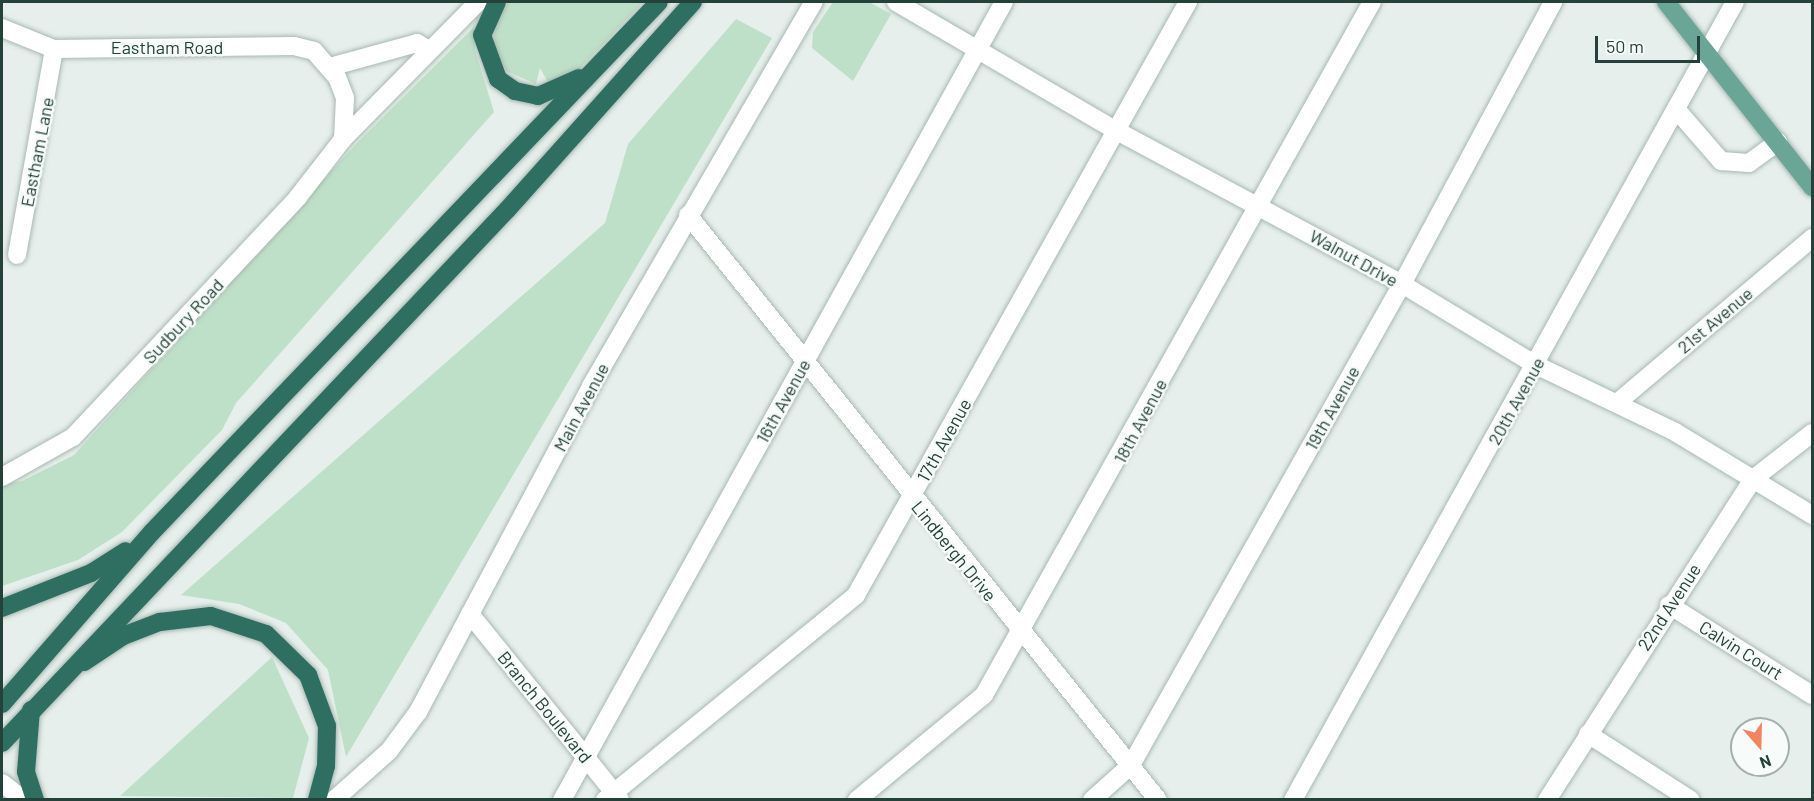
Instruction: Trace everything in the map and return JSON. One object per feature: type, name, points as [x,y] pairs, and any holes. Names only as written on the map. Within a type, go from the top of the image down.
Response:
[{"type":"highway","points":[[497,2],[482,35],[487,59],[498,79],[527,95],[572,84],[637,27]]},
{"type":"highway","points":[[2,704],[152,532],[659,2]]},
{"type":"highway","points":[[2,743],[55,682],[507,210],[693,2]]},
{"type":"highway","points":[[2,609],[110,564],[152,532]]},
{"type":"highway","points":[[55,682],[123,636],[160,621],[212,616],[266,634],[308,675],[327,726],[326,766],[317,800]]},
{"type":"highway","points":[[31,709],[26,772],[35,800]]},
{"type":"main road","points":[[1666,2],[1812,187]]},
{"type":"street","points":[[343,139],[370,117],[422,47],[478,2]]},
{"type":"street","name":"Main Avenue","points":[[334,800],[389,751],[418,712],[688,215],[814,2]]},
{"type":"street","name":"Walnut Drive","points":[[896,2],[976,52],[1117,131],[1402,284],[1536,365],[1618,402],[1812,515]]},
{"type":"street","name":"16th Avenue","points":[[562,800],[1004,2]]},
{"type":"street","name":"17th Avenue","points":[[613,797],[856,595],[1188,2]]},
{"type":"street","name":"18th Avenue","points":[[857,800],[984,695],[1022,635],[1256,205],[1372,2]]},
{"type":"street","name":"19th Avenue","points":[[1092,800],[1131,765],[1402,284],[1553,2]]},
{"type":"street","name":"20th Avenue","points":[[1293,800],[1536,365],[1735,2]]},
{"type":"street","name":"Eastham Road","points":[[2,28],[54,49],[294,46],[314,51],[330,67]]},
{"type":"street","points":[[343,139],[345,98],[330,67],[422,47]]},
{"type":"street","name":"Eastham Lane","points":[[17,255],[54,49]]},
{"type":"street","points":[[1676,109],[1721,161],[1749,163],[1778,142]]},
{"type":"street","name":"Sudbury Road","points":[[2,477],[73,437],[298,197],[343,139]]},
{"type":"street","name":"Lindbergh Drive","points":[[688,215],[808,357],[911,499],[1158,800]]},
{"type":"street","name":"21st Avenue","points":[[1618,402],[1812,238]]},
{"type":"street","name":"22nd Avenue","points":[[1547,800],[1669,605],[1753,479],[1812,433]]},
{"type":"street","name":"Calvin Court","points":[[1669,605],[1812,695]]},
{"type":"street","name":"Branch Boulevard","points":[[470,614],[586,757],[613,797]]},
{"type":"street","points":[[1588,734],[1691,800]]},
{"type":"street","points":[[2,783],[24,800]]},
{"type":"green space","points":[[508,2],[643,2],[580,68],[549,84],[540,68],[536,84],[506,71],[494,45],[495,27]]},
{"type":"green space","points":[[833,2],[869,2],[891,14],[853,81],[812,48],[813,32]]},
{"type":"green space","points":[[736,19],[772,38],[346,757],[328,670],[286,623],[239,604],[181,595],[605,223],[628,144]]},
{"type":"green space","points":[[474,27],[475,50],[494,112],[236,403],[222,430],[122,532],[78,560],[2,586],[2,484],[22,481],[74,455],[356,144]]},
{"type":"green space","points":[[272,657],[309,738],[293,798],[120,796]]}]
